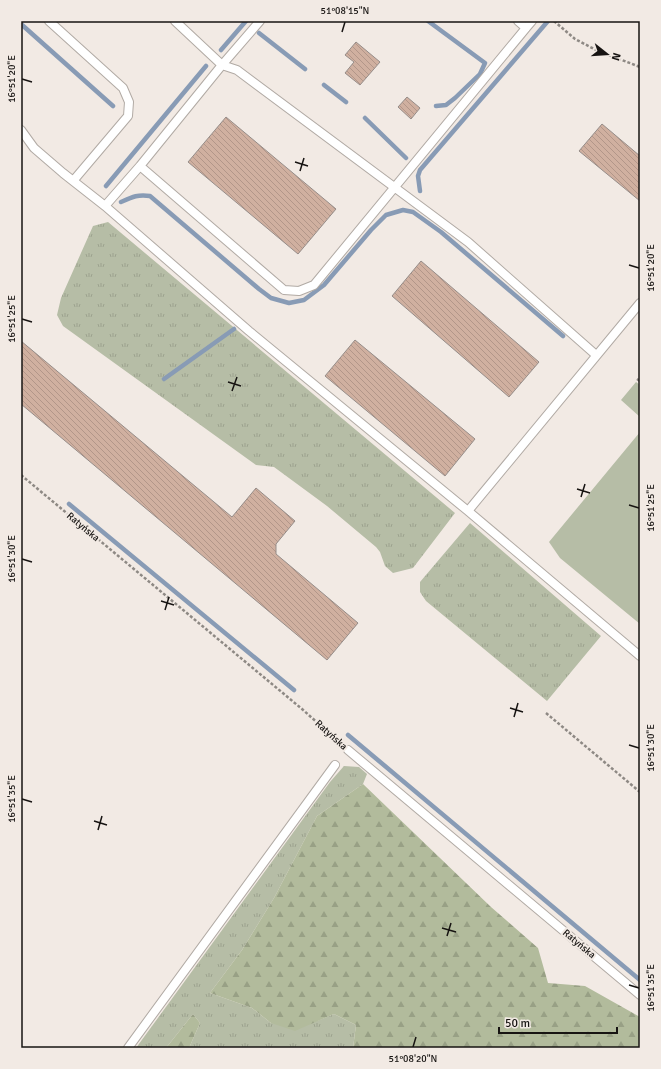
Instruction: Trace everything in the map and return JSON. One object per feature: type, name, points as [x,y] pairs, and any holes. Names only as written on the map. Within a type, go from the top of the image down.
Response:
[{"type":"lane","points":[[49,21],[123,88],[129,102],[128,116],[73,181]]},
{"type":"lane","points":[[175,21],[222,65],[237,70],[468,242],[596,354]]},
{"type":"lane","points":[[105,206],[260,21]]},
{"type":"lane","points":[[518,21],[526,28]]},
{"type":"lane","points":[[140,166],[284,290],[299,291],[314,285],[532,21]]},
{"type":"lane","points":[[21,130],[34,148],[105,206],[249,331],[468,511],[640,656]]},
{"type":"lane","points":[[468,511],[596,354],[640,303]]},
{"type":"lane","name":"Ratyńska","points":[[348,750],[640,995]]},
{"type":"lane","points":[[128,1048],[335,765]]},
{"type":"path","points":[[554,21],[575,39],[596,50],[640,67]]},
{"type":"path","name":"Ratyńska","points":[[21,475],[302,709],[348,750]]},
{"type":"path","points":[[546,713],[640,792]]},
{"type":"green space","points":[[108,222],[455,513],[413,568],[393,573],[385,566],[380,552],[376,547],[327,506],[274,467],[256,465],[63,326],[57,315],[61,298],[93,226]]},
{"type":"green space","points":[[636,382],[640,385],[640,417],[621,400]]},
{"type":"green space","points":[[640,432],[640,624],[560,558],[549,542]]},
{"type":"green space","points":[[470,523],[601,636],[547,701],[426,601],[420,592],[420,582]]},
{"type":"green space","points":[[344,766],[359,767],[367,774],[363,784],[317,816],[274,898],[242,950],[210,993],[252,1008],[271,1023],[317,1021],[334,1014],[356,1025],[353,1048],[189,1048],[200,1023],[193,1014],[166,1048],[136,1048],[330,782]]},
{"type":"green space","points":[[363,784],[491,907],[538,948],[548,983],[585,986],[640,1017],[640,1048],[353,1048],[356,1025],[334,1014],[295,1031],[271,1023],[252,1008],[210,993],[242,950],[274,898],[317,816]]},
{"type":"green space","points":[[193,1014],[200,1023],[189,1048],[166,1048]]},
{"type":"building","points":[[356,42],[380,62],[360,85],[345,73],[354,62],[345,55]]},
{"type":"building","points":[[407,97],[420,108],[411,119],[398,107]]},
{"type":"building","points":[[226,117],[336,209],[298,254],[188,162]]},
{"type":"building","points":[[602,124],[640,156],[640,201],[579,151]]},
{"type":"building","points":[[421,261],[539,362],[509,397],[392,296]]},
{"type":"building","points":[[355,340],[475,439],[445,476],[325,376]]},
{"type":"building","points":[[21,341],[232,517],[256,488],[295,521],[276,544],[276,554],[358,623],[327,660],[21,404]]},
{"type":"waterway","points":[[221,50],[246,21]]},
{"type":"waterway","points":[[428,21],[485,63],[480,74],[455,98],[446,105],[436,106]]},
{"type":"waterway","points":[[420,191],[418,176],[420,170],[548,21]]},
{"type":"waterway","points":[[21,24],[113,106]]},
{"type":"waterway","points":[[259,33],[305,69]]},
{"type":"waterway","points":[[106,186],[206,66]]},
{"type":"waterway","points":[[324,85],[346,102]]},
{"type":"waterway","points":[[365,118],[406,158]]},
{"type":"waterway","points":[[121,202],[135,196],[150,196],[259,289],[271,298],[289,303],[304,300],[324,285],[371,230],[386,215],[403,210],[413,212],[441,232],[563,336]]},
{"type":"waterway","points":[[164,379],[234,329]]},
{"type":"waterway","points":[[69,504],[294,690]]},
{"type":"waterway","points":[[348,735],[640,980]]}]
